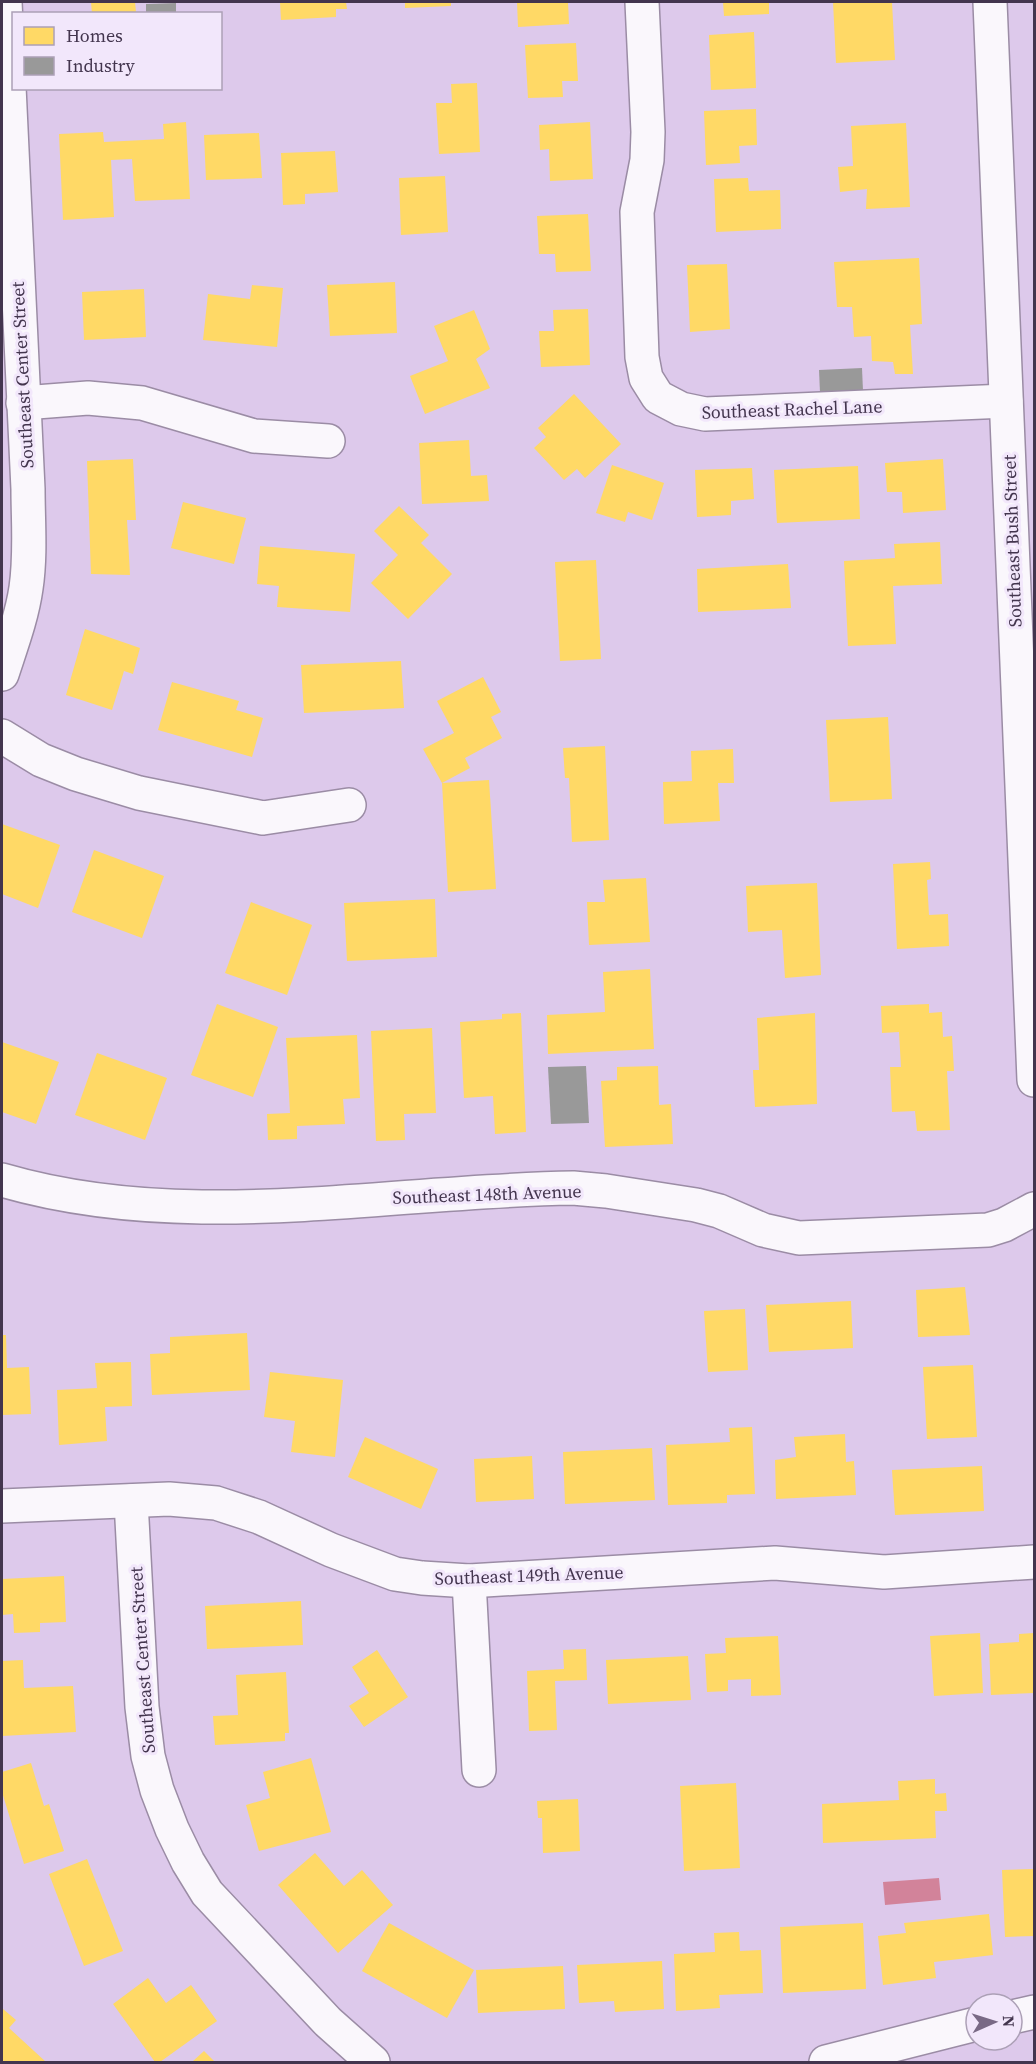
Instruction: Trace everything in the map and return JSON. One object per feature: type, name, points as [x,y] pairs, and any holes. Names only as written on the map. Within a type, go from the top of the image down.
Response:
[{"type":"street","name":"Southeast Center Street","points":[[2,674],[16,631],[26,588],[28,489],[4,2]]},
{"type":"street","name":"Southeast Rachel Lane","points":[[642,2],[648,142],[647,160],[637,212],[637,242],[642,357],[646,378],[658,397],[681,409],[705,414],[1006,401]]},
{"type":"street","name":"Southeast Bush Street","points":[[990,2],[1035,1080]]},
{"type":"street","points":[[23,402],[88,398],[142,403],[254,436],[328,441]]},
{"type":"street","points":[[2,736],[41,760],[76,774],[139,793],[263,818],[349,805]]},
{"type":"street","name":"Southeast 148th Avenue","points":[[2,1180],[27,1188],[90,1198],[207,1208],[573,1188],[696,1205],[719,1211],[772,1232],[799,1238],[988,1230],[1004,1225],[1035,1209]]},
{"type":"street","name":"Southeast 149th Avenue","points":[[2,1506],[169,1499],[216,1503],[259,1517],[332,1550],[395,1574],[469,1581],[775,1563],[884,1572],[1035,1562]]},
{"type":"street","name":"Southeast Center Street","points":[[131,1501],[143,1717],[148,1756],[157,1790],[172,1829],[207,1893],[328,2022],[373,2062]]},
{"type":"street","points":[[469,1581],[479,1770]]},
{"type":"street","points":[[826,2062],[964,2028]]},
{"type":"shaded area","points":[[939,1878],[941,1900],[885,1905],[883,1882]]},
{"type":"building: Homes","points":[[91,2],[135,2],[136,12],[92,12]]},
{"type":"building: Homes","points":[[280,2],[346,2],[347,9],[336,9],[336,17],[281,20]]},
{"type":"building: Homes","points":[[405,2],[451,2],[451,6],[405,8]]},
{"type":"building: Homes","points":[[517,2],[568,2],[569,24],[518,27]]},
{"type":"building: Homes","points":[[723,2],[769,2],[769,14],[724,16]]},
{"type":"building: Homes","points":[[833,2],[892,2],[895,60],[836,63]]},
{"type":"building: Homes","points":[[754,32],[756,88],[711,90],[709,35]]},
{"type":"building: Homes","points":[[576,43],[578,81],[562,81],[563,97],[528,98],[525,45]]},
{"type":"building: Homes","points":[[477,83],[480,152],[439,154],[436,103],[452,103],[451,84]]},
{"type":"building: Homes","points":[[756,109],[757,145],[739,146],[740,163],[706,165],[704,111]]},
{"type":"building: Homes","points":[[186,122],[190,199],[135,201],[132,159],[111,160],[114,217],[63,220],[59,134],[103,132],[104,142],[164,139],[163,124]]},
{"type":"building: Homes","points":[[590,122],[593,179],[550,181],[549,149],[540,150],[539,125]]},
{"type":"building: Homes","points":[[906,123],[910,207],[866,209],[867,189],[840,192],[838,167],[853,166],[851,126]]},
{"type":"building: Homes","points":[[259,133],[262,178],[206,180],[204,135]]},
{"type":"building: Homes","points":[[335,151],[338,192],[305,194],[305,204],[283,205],[281,153]]},
{"type":"building: Homes","points":[[445,176],[448,232],[401,235],[399,178]]},
{"type":"building: Homes","points":[[748,178],[749,191],[780,190],[781,229],[716,232],[714,179]]},
{"type":"building: Homes","points":[[588,214],[591,271],[556,272],[555,254],[539,254],[537,216]]},
{"type":"building: Homes","points":[[919,258],[922,324],[910,325],[913,374],[895,374],[893,362],[872,361],[871,336],[854,337],[852,307],[837,307],[834,262]]},
{"type":"building: Homes","points":[[727,264],[730,329],[690,332],[687,265]]},
{"type":"building: Homes","points":[[395,282],[397,333],[330,336],[327,285]]},
{"type":"building: Homes","points":[[252,285],[283,288],[277,347],[203,340],[208,294],[250,299]]},
{"type":"building: Homes","points":[[144,289],[146,337],[84,340],[82,292]]},
{"type":"building: Homes","points":[[588,309],[590,365],[541,367],[539,331],[554,331],[553,310]]},
{"type":"building: Homes","points":[[474,310],[490,349],[476,359],[490,388],[425,414],[410,376],[448,361],[434,326]]},
{"type":"building: Homes","points":[[574,394],[621,444],[585,478],[577,469],[564,480],[534,448],[546,437],[538,428]]},
{"type":"building: Homes","points":[[469,440],[471,476],[487,475],[489,501],[422,504],[419,443]]},
{"type":"building: Homes","points":[[133,459],[136,520],[127,520],[130,575],[91,574],[87,461]]},
{"type":"building: Homes","points":[[943,459],[946,510],[903,513],[902,492],[887,492],[885,463]]},
{"type":"building: Homes","points":[[612,465],[664,483],[652,520],[628,512],[625,522],[596,513]]},
{"type":"building: Homes","points":[[858,466],[860,519],[777,523],[774,470]]},
{"type":"building: Homes","points":[[752,468],[754,499],[731,501],[731,515],[697,517],[695,470]]},
{"type":"building: Homes","points":[[183,502],[246,518],[234,564],[171,548]]},
{"type":"building: Homes","points":[[399,506],[429,535],[421,543],[452,574],[408,619],[371,583],[398,555],[374,531]]},
{"type":"building: Homes","points":[[940,542],[942,584],[893,586],[896,644],[848,646],[844,561],[895,558],[894,544]]},
{"type":"building: Homes","points":[[260,546],[355,554],[350,612],[277,607],[279,586],[257,584]]},
{"type":"building: Homes","points":[[596,560],[601,659],[560,661],[555,562]]},
{"type":"building: Homes","points":[[788,564],[791,608],[698,612],[697,569]]},
{"type":"building: Homes","points":[[85,629],[140,648],[133,674],[124,671],[112,710],[66,695]]},
{"type":"building: Homes","points":[[401,661],[404,708],[304,713],[301,665]]},
{"type":"building: Homes","points":[[483,677],[501,712],[491,717],[502,738],[465,758],[470,768],[442,783],[423,749],[454,733],[437,701]]},
{"type":"building: Homes","points":[[172,682],[239,701],[236,710],[263,718],[252,757],[158,730]]},
{"type":"building: Homes","points":[[888,717],[892,799],[830,802],[826,720]]},
{"type":"building: Homes","points":[[605,746],[609,840],[572,842],[569,778],[565,778],[563,748]]},
{"type":"building: Homes","points":[[733,749],[734,783],[718,783],[720,821],[664,824],[663,782],[692,781],[691,751]]},
{"type":"building: Homes","points":[[489,780],[496,889],[448,892],[442,783]]},
{"type":"building: Homes","points":[[2,824],[60,845],[38,908],[2,894]]},
{"type":"building: Homes","points":[[94,850],[164,876],[142,938],[72,912]]},
{"type":"building: Homes","points":[[930,862],[931,879],[927,880],[929,915],[948,914],[949,946],[897,949],[893,864]]},
{"type":"building: Homes","points":[[646,878],[650,942],[589,945],[587,902],[605,902],[603,880]]},
{"type":"building: Homes","points":[[817,883],[821,975],[785,978],[782,930],[748,932],[746,886]]},
{"type":"building: Homes","points":[[435,899],[437,957],[347,961],[344,903]]},
{"type":"building: Homes","points":[[251,902],[312,925],[287,995],[225,973]]},
{"type":"building: Homes","points":[[650,969],[654,1049],[548,1054],[547,1015],[605,1012],[603,972]]},
{"type":"building: Homes","points":[[217,1004],[278,1027],[253,1097],[191,1075]]},
{"type":"building: Homes","points":[[929,1004],[929,1013],[942,1012],[943,1037],[952,1036],[954,1071],[947,1071],[950,1130],[917,1131],[915,1111],[892,1112],[890,1067],[901,1067],[899,1032],[882,1033],[881,1006]]},
{"type":"building: Homes","points":[[521,1013],[526,1132],[495,1134],[493,1096],[464,1098],[460,1022],[502,1019],[502,1014]]},
{"type":"building: Homes","points":[[815,1013],[817,1104],[755,1107],[753,1070],[759,1070],[757,1018]]},
{"type":"building: Homes","points":[[432,1028],[436,1113],[404,1114],[405,1140],[376,1141],[371,1031]]},
{"type":"building: Homes","points":[[357,1035],[360,1098],[343,1099],[345,1124],[297,1126],[297,1139],[268,1140],[267,1114],[290,1113],[286,1038]]},
{"type":"building: Homes","points":[[2,1042],[59,1062],[36,1124],[2,1112]]},
{"type":"building: Homes","points":[[97,1053],[167,1078],[145,1140],[75,1115]]},
{"type":"building: Homes","points":[[658,1066],[659,1105],[671,1104],[673,1144],[605,1147],[601,1081],[617,1080],[617,1067]]},
{"type":"building: Homes","points":[[965,1287],[970,1335],[918,1337],[916,1290]]},
{"type":"building: Homes","points":[[851,1301],[853,1348],[769,1352],[766,1305]]},
{"type":"building: Homes","points":[[745,1309],[748,1370],[708,1372],[704,1311]]},
{"type":"building: Homes","points":[[247,1333],[250,1390],[152,1395],[150,1354],[170,1353],[170,1337]]},
{"type":"building: Homes","points":[[2,1335],[6,1335],[7,1368],[29,1367],[31,1414],[2,1415]]},
{"type":"building: Homes","points":[[131,1362],[132,1406],[105,1407],[107,1441],[59,1445],[57,1390],[97,1388],[95,1363]]},
{"type":"building: Homes","points":[[973,1365],[977,1437],[927,1439],[923,1367]]},
{"type":"building: Homes","points":[[270,1372],[343,1380],[335,1457],[291,1452],[295,1421],[264,1417]]},
{"type":"building: Homes","points":[[752,1427],[755,1494],[727,1495],[727,1503],[668,1505],[666,1445],[730,1442],[729,1428]]},
{"type":"building: Homes","points":[[845,1434],[846,1462],[854,1461],[856,1495],[776,1499],[775,1460],[796,1457],[794,1437]]},
{"type":"building: Homes","points":[[365,1437],[438,1469],[421,1509],[348,1477]]},
{"type":"building: Homes","points":[[652,1448],[655,1500],[565,1504],[563,1452]]},
{"type":"building: Homes","points":[[532,1456],[534,1499],[476,1502],[474,1459]]},
{"type":"building: Homes","points":[[982,1466],[984,1511],[895,1515],[892,1470]]},
{"type":"building: Homes","points":[[64,1576],[66,1622],[40,1623],[40,1632],[14,1633],[13,1614],[2,1615],[2,1579]]},
{"type":"building: Homes","points":[[301,1601],[303,1645],[207,1649],[205,1606]]},
{"type":"building: Homes","points":[[980,1633],[983,1693],[934,1696],[930,1636]]},
{"type":"building: Homes","points":[[1034,1633],[1034,1693],[991,1695],[989,1644],[1019,1642],[1019,1634]]},
{"type":"building: Homes","points":[[778,1636],[781,1695],[751,1696],[751,1679],[728,1680],[728,1691],[707,1692],[705,1654],[726,1653],[725,1638]]},
{"type":"building: Homes","points":[[586,1649],[587,1680],[555,1681],[557,1730],[529,1731],[527,1671],[564,1669],[563,1650]]},
{"type":"building: Homes","points":[[377,1650],[408,1697],[364,1727],[349,1706],[369,1693],[352,1667]]},
{"type":"building: Homes","points":[[688,1656],[691,1700],[608,1704],[606,1660]]},
{"type":"building: Homes","points":[[23,1660],[24,1688],[73,1686],[76,1732],[2,1736],[2,1661]]},
{"type":"building: Homes","points":[[286,1672],[289,1733],[285,1733],[285,1741],[215,1745],[213,1716],[238,1715],[236,1675]]},
{"type":"building: Homes","points":[[311,1758],[331,1832],[259,1851],[246,1805],[270,1798],[263,1772]]},
{"type":"building: Homes","points":[[31,1763],[44,1806],[49,1804],[64,1851],[24,1864],[2,1792],[2,1772]]},
{"type":"building: Homes","points":[[935,1779],[935,1794],[946,1793],[947,1811],[935,1811],[936,1838],[823,1843],[822,1804],[899,1800],[898,1781]]},
{"type":"building: Homes","points":[[736,1783],[740,1868],[684,1871],[680,1786]]},
{"type":"building: Homes","points":[[578,1799],[580,1851],[543,1853],[542,1818],[538,1818],[537,1801]]},
{"type":"building: Homes","points":[[315,1853],[344,1886],[362,1870],[393,1905],[338,1953],[278,1885]]},
{"type":"building: Homes","points":[[87,1859],[123,1951],[84,1966],[49,1874]]},
{"type":"building: Homes","points":[[1034,1869],[1034,1936],[1005,1937],[1002,1870]]},
{"type":"building: Homes","points":[[989,1914],[993,1955],[934,1962],[936,1978],[883,1985],[878,1936],[906,1933],[904,1923]]},
{"type":"building: Homes","points":[[389,1923],[474,1970],[447,2018],[362,1971]]},
{"type":"building: Homes","points":[[863,1923],[866,1989],[783,1993],[780,1927]]},
{"type":"building: Homes","points":[[739,1932],[740,1951],[761,1950],[763,1993],[719,1995],[720,2008],[676,2011],[674,1954],[715,1952],[714,1933]]},
{"type":"building: Homes","points":[[662,1961],[664,2009],[615,2012],[614,2001],[579,2003],[577,1965]]},
{"type":"building: Homes","points":[[563,1966],[565,2009],[478,2013],[476,1970]]},
{"type":"building: Homes","points":[[148,1978],[166,2003],[191,1985],[217,2021],[160,2062],[155,2062],[113,2004]]},
{"type":"building: Homes","points":[[3,2009],[16,2020],[9,2028],[46,2062],[2,2062]]},
{"type":"building: Homes","points":[[204,2051],[215,2062],[192,2062]]},
{"type":"building: Industry","points":[[176,3],[176,12],[146,12],[146,4]]},
{"type":"building: Industry","points":[[862,368],[863,391],[820,393],[819,370]]},
{"type":"building: Industry","points":[[586,1066],[589,1123],[551,1124],[548,1067]]}]
